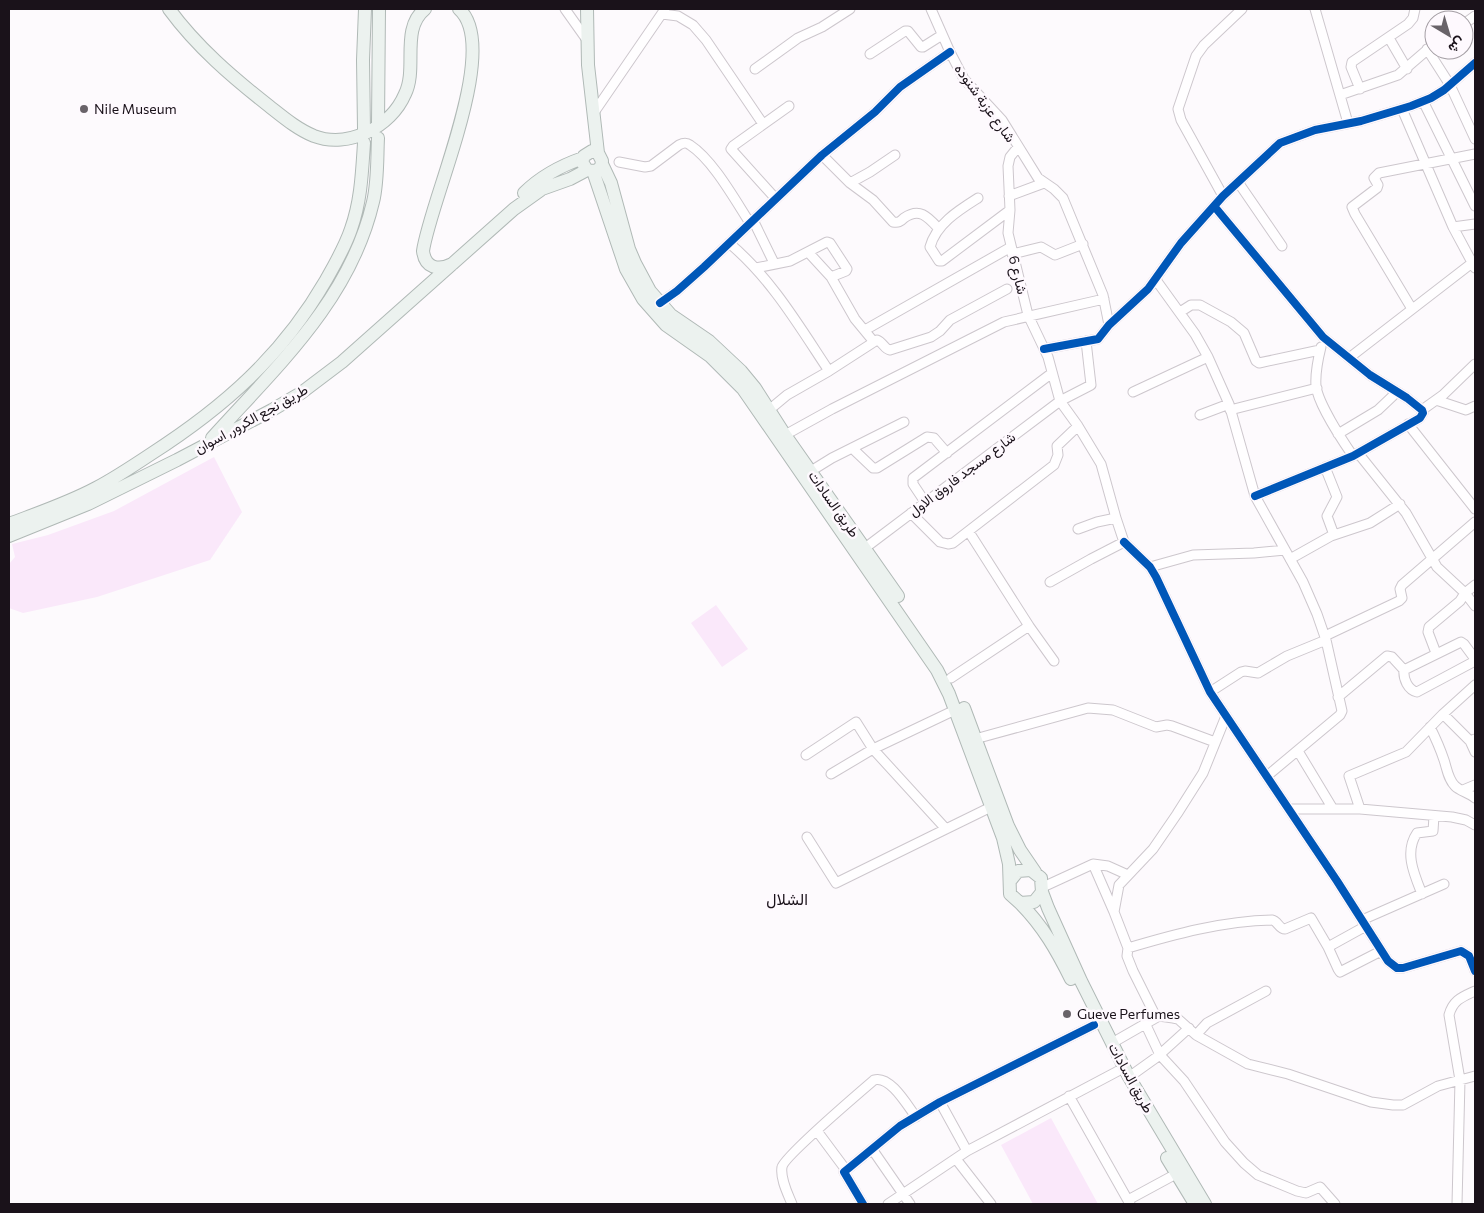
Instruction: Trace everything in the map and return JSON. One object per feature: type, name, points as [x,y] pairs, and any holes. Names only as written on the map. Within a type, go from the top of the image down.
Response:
[{"type":"main road","points":[[170,9],[202,48],[237,81],[305,132],[330,139],[346,138],[368,132],[387,120],[397,108],[405,95],[410,81],[411,34],[420,13],[425,9]]},
{"type":"main road","points":[[378,123],[379,9]]},
{"type":"main road","points":[[453,264],[434,268],[426,261],[423,251],[467,99],[471,69],[470,23],[465,14],[459,9]]},
{"type":"main road","points":[[364,11],[364,130]]},
{"type":"main road","points":[[584,13],[593,114],[592,163]]},
{"type":"main road","points":[[205,445],[300,342],[330,300],[343,277],[366,230],[374,200],[378,138]]},
{"type":"main road","name":"طريق نجع الكرور, اسوان","points":[[9,524],[96,488],[185,432],[233,394],[261,367],[317,296],[351,230],[360,199],[364,143]]},
{"type":"main road","name":"طريق نجع الكرور, اسوان","points":[[507,214],[525,192],[540,179],[564,165],[592,163]]},
{"type":"main road","name":"طريق نجع الكرور, اسوان","points":[[9,536],[74,510],[280,406],[342,362],[507,214],[542,189],[570,180],[592,163]]},
{"type":"main road","name":"طريق السادات","points":[[592,163],[600,194],[626,269],[643,299],[666,324],[710,356],[743,389],[930,658],[944,682],[1005,846],[1010,881]]},
{"type":"main road","name":"طريق السادات","points":[[592,163],[611,183],[624,234],[635,264],[650,291],[678,320],[726,355],[755,388],[785,435],[936,652],[951,678],[1012,834],[1035,872]]},
{"type":"main road","points":[[570,180],[586,184],[600,194]]},
{"type":"main road","points":[[1027,869],[1035,872],[1041,878],[1043,889],[1034,902],[1020,903],[1016,901],[1010,894],[1010,881],[1018,871],[1027,869]]},
{"type":"main road","name":"طريق السادات","points":[[1043,889],[1054,922],[1112,1043],[1123,1074],[1176,1174],[1195,1204]]},
{"type":"main road","name":"طريق السادات","points":[[1020,903],[1037,920],[1050,939],[1094,1025],[1205,1204]]},
{"type":"street","points":[[565,9],[587,40]]},
{"type":"street","points":[[755,69],[798,38],[822,27],[850,9]]},
{"type":"street","points":[[1223,196],[1181,120],[1178,109],[1198,52],[1242,9]]},
{"type":"street","points":[[1315,9],[1348,123]]},
{"type":"street","points":[[1360,89],[1351,64],[1408,24],[1413,18],[1414,9]]},
{"type":"street","name":"شارع عزبة شنوده","points":[[933,10],[942,35],[964,79],[998,115],[1038,178],[1063,198],[1104,299],[1109,324]]},
{"type":"street","points":[[593,114],[664,11],[678,16],[693,25],[706,40],[763,124]]},
{"type":"street","points":[[870,54],[905,31],[912,34],[920,47],[942,35]]},
{"type":"street","points":[[1390,38],[1407,68]]},
{"type":"street","points":[[660,303],[677,291],[822,155],[875,112],[900,87],[950,52]]},
{"type":"street","points":[[1340,95],[1398,75],[1424,52]]},
{"type":"street","points":[[1437,60],[1475,139]]},
{"type":"street","points":[[1044,350],[1098,339],[1109,324],[1156,280],[1181,243],[1223,196],[1280,143],[1314,130],[1402,109],[1431,98],[1450,85],[1475,62]]},
{"type":"street","points":[[1423,101],[1475,206]]},
{"type":"street","points":[[776,199],[731,149],[789,106]]},
{"type":"street","points":[[1349,358],[1412,309],[1474,265],[1453,227],[1402,109]]},
{"type":"street","points":[[619,162],[645,167],[651,166],[679,145],[684,143],[690,145],[713,168],[728,188],[752,222],[774,264]]},
{"type":"street","name":"شارع 6","points":[[1018,147],[1008,163],[1010,210],[1008,228],[1011,251],[1028,316],[1044,350],[1060,401],[1101,464],[1124,542]]},
{"type":"street","points":[[850,183],[883,164],[895,154]]},
{"type":"street","points":[[1412,309],[1352,207],[1377,188],[1378,185],[1374,178],[1376,175],[1475,154]]},
{"type":"street","points":[[822,155],[850,183],[873,200],[893,222],[900,222],[913,213],[917,213],[930,219],[939,229]]},
{"type":"street","points":[[1238,182],[1282,246]]},
{"type":"street","points":[[1009,196],[1044,183]]},
{"type":"street","points":[[978,198],[939,229],[930,248],[939,261],[941,262],[1010,210]]},
{"type":"street","points":[[1214,206],[1323,337],[1370,375],[1422,410]]},
{"type":"street","points":[[1453,227],[1475,224]]},
{"type":"street","points":[[729,243],[756,268],[776,293],[829,371]]},
{"type":"street","points":[[756,268],[790,261],[824,243],[830,243],[847,269],[831,277]]},
{"type":"street","points":[[865,330],[1011,251],[1041,247],[1055,255],[1083,244]]},
{"type":"street","points":[[808,252],[831,277],[855,318],[874,342]]},
{"type":"street","points":[[1156,280],[1195,334],[1208,357],[1230,407],[1255,496],[1303,582],[1326,638],[1342,711],[1340,715],[1267,776]]},
{"type":"street","points":[[769,410],[787,395],[874,342],[878,340],[890,350],[931,337],[940,331],[950,320],[1007,289]]},
{"type":"street","points":[[785,435],[832,409],[1004,322],[1104,299]]},
{"type":"street","points":[[1180,312],[1191,305],[1200,305],[1238,327],[1244,333],[1256,361],[1259,363],[1320,350]]},
{"type":"street","points":[[1323,337],[1316,388],[1338,434],[1400,504],[1432,560],[1465,593],[1475,606]]},
{"type":"street","name":"شارع مسجد فاروق الاول","points":[[865,548],[1060,401],[1092,384],[1086,341]]},
{"type":"street","points":[[1133,392],[1208,357]]},
{"type":"street","points":[[1422,410],[1456,384],[1475,364]]},
{"type":"street","points":[[925,502],[912,484],[913,478],[1052,373]]},
{"type":"street","points":[[1200,415],[1316,388]]},
{"type":"street","points":[[1338,434],[1378,410],[1397,392]]},
{"type":"street","points":[[1436,400],[1466,410],[1475,406]]},
{"type":"street","points":[[1255,496],[1355,454],[1420,418],[1423,414],[1422,410]]},
{"type":"street","points":[[811,471],[904,422]]},
{"type":"street","points":[[1408,424],[1475,509]]},
{"type":"street","points":[[911,513],[944,544],[953,543],[1054,465],[1058,455],[1057,446],[1078,426]]},
{"type":"street","points":[[852,448],[873,468],[877,468],[927,437],[934,438],[947,453]]},
{"type":"street","points":[[1325,467],[1337,497],[1327,516],[1334,535]]},
{"type":"street","points":[[1290,559],[1334,535],[1370,523],[1400,504]]},
{"type":"street","points":[[1078,529],[1116,518]]},
{"type":"street","points":[[1210,692],[1242,672],[1258,673],[1287,656],[1399,601],[1402,598],[1400,589],[1402,585],[1475,522]]},
{"type":"street","points":[[969,532],[1029,626],[1054,661]]},
{"type":"street","points":[[1050,582],[1124,542],[1150,567],[1210,692],[1289,808],[1388,961],[1397,968],[1461,952],[1469,956],[1475,971]]},
{"type":"street","points":[[1150,567],[1193,555],[1285,550]]},
{"type":"street","points":[[1436,653],[1428,632],[1429,627],[1460,601],[1465,593],[1475,585]]},
{"type":"street","points":[[951,678],[1029,626]]},
{"type":"street","points":[[1338,697],[1387,656],[1392,657],[1404,670],[1405,679],[1411,690],[1417,692],[1475,660],[1461,642],[1404,670]]},
{"type":"street","points":[[1360,809],[1349,776],[1406,752],[1419,741],[1442,714],[1475,686]]},
{"type":"street","points":[[975,739],[1088,708],[1113,710],[1156,727],[1172,726],[1215,742]]},
{"type":"street","points":[[831,774],[873,749],[955,710]]},
{"type":"street","points":[[1442,714],[1473,740],[1475,752]]},
{"type":"street","points":[[1114,912],[1119,885],[1153,849],[1165,833],[1202,772],[1226,716]]},
{"type":"street","points":[[806,755],[856,722],[873,749],[946,829]]},
{"type":"street","points":[[1430,726],[1449,778],[1457,788],[1475,798]]},
{"type":"street","points":[[1298,751],[1334,809]]},
{"type":"street","points":[[1463,790],[1475,785]]},
{"type":"street","points":[[807,836],[836,883],[991,807]]},
{"type":"street","points":[[1289,808],[1360,809],[1466,820],[1475,825]]},
{"type":"street","points":[[1422,894],[1413,874],[1411,856],[1417,833],[1433,831],[1434,816]]},
{"type":"street","points":[[1043,889],[1093,864],[1108,866],[1128,875]]},
{"type":"street","points":[[1093,864],[1128,948],[1127,956],[1133,971],[1156,1017]]},
{"type":"street","points":[[1328,947],[1364,923],[1444,884]]},
{"type":"street","points":[[1128,948],[1171,935],[1218,925],[1272,920],[1285,929],[1311,918],[1340,972],[1381,951]]},
{"type":"street","points":[[1458,1204],[1460,1080],[1449,1015],[1451,1006],[1455,1001],[1475,991]]},
{"type":"street","points":[[1196,1035],[1207,1023],[1266,992]]},
{"type":"street","points":[[1112,1043],[1156,1017],[1174,1018],[1196,1035],[1248,1064],[1288,1074],[1371,1102],[1393,1105],[1403,1105],[1438,1086],[1475,1076]]},
{"type":"street","points":[[1144,1023],[1160,1054],[1184,1081],[1225,1142],[1244,1163],[1258,1175],[1297,1191],[1306,1193],[1320,1187],[1335,1204]]},
{"type":"street","points":[[863,1204],[844,1172],[900,1126],[940,1102],[1094,1025]]},
{"type":"street","points":[[888,1204],[967,1151],[1069,1096],[1123,1074],[1160,1054],[1189,1028]]},
{"type":"street","points":[[792,1204],[785,1186],[782,1165],[874,1080],[879,1078],[892,1086],[916,1117]]},
{"type":"street","points":[[1069,1096],[1129,1202],[1176,1174]]},
{"type":"street","points":[[940,1102],[967,1151]]},
{"type":"street","points":[[817,1131],[846,1170]]},
{"type":"street","points":[[872,1149],[910,1204]]},
{"type":"street","points":[[956,1159],[991,1204]]},
{"type":"shaded area","points":[[214,457],[242,512],[210,560],[97,597],[23,613],[9,608],[9,564],[15,557],[12,544],[48,535],[114,511]]},
{"type":"shaded area","points":[[716,605],[748,649],[722,667],[691,623]]},
{"type":"shaded area","points":[[1051,1118],[1098,1204],[1033,1204],[1001,1145]]},
{"type":"cycle path","points":[[660,303],[704,267],[822,155],[875,112],[900,87],[950,52]]},
{"type":"cycle path","points":[[1044,349],[1098,339],[1109,325],[1148,289],[1181,243],[1223,196],[1280,143],[1315,130],[1361,121],[1431,98],[1444,90],[1475,63]]},
{"type":"cycle path","points":[[1214,206],[1323,337],[1370,375],[1407,398],[1422,410],[1423,413],[1420,418],[1353,456],[1255,496]]},
{"type":"cycle path","points":[[1124,542],[1150,567],[1210,692],[1337,881],[1388,961],[1397,968],[1403,968],[1461,951],[1469,956],[1475,971]]},
{"type":"cycle path","points":[[863,1204],[844,1172],[900,1126],[940,1102],[1094,1025]]},
{"type":"place","name":"Nile Museum","points":[[84,109]]},
{"type":"place","name":"Gueve Perfumes","points":[[1067,1014]]},
{"type":"district","name":"الشلال","points":[[787,899]]}]
